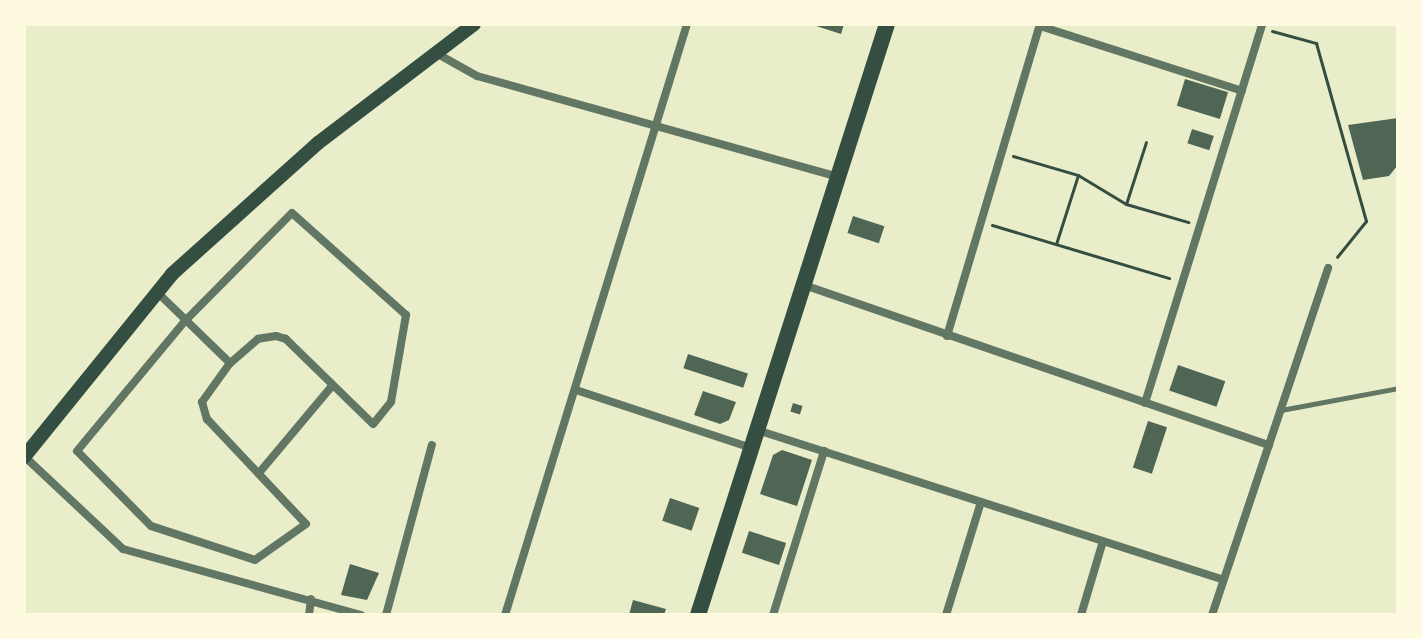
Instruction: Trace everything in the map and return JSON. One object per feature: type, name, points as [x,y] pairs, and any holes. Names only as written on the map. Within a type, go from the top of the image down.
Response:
[{"type":"main road","points":[[24,456],[156,290],[318,143],[474,24]]},
{"type":"main road","points":[[698,615],[887,24]]},
{"type":"street","points":[[505,615],[687,24]]},
{"type":"street","points":[[947,336],[1040,25],[1242,91]]},
{"type":"street","points":[[1145,403],[1261,26]]},
{"type":"street","points":[[436,52],[477,76],[839,177]]},
{"type":"street","points":[[287,215],[299,215],[406,315],[391,402],[381,420],[366,421],[332,386],[286,339],[276,336],[258,339],[230,363],[202,402],[203,412],[306,524],[255,560],[151,526],[77,451],[184,322],[287,215]]},
{"type":"street","points":[[1212,615],[1328,268]]},
{"type":"street","points":[[804,285],[1269,445]]},
{"type":"street","points":[[156,290],[184,322],[230,363]]},
{"type":"street","points":[[259,473],[332,386]]},
{"type":"street","points":[[576,390],[751,448]]},
{"type":"street","points":[[757,430],[1223,580]]},
{"type":"street","points":[[386,615],[432,445]]},
{"type":"street","points":[[773,615],[824,451]]},
{"type":"street","points":[[24,456],[123,549],[361,615]]},
{"type":"street","points":[[946,615],[981,502]]},
{"type":"street","points":[[1081,615],[1103,541]]},
{"type":"street","points":[[309,615],[311,599]]},
{"type":"lane","points":[[1281,410],[1398,388]]},
{"type":"path","points":[[1261,26],[1316,43],[1366,221],[1328,268]]},
{"type":"path","points":[[1126,204],[1146,142]]},
{"type":"path","points":[[1002,153],[1078,175],[1126,204],[1200,225]]},
{"type":"path","points":[[1056,244],[1078,175]]},
{"type":"path","points":[[981,222],[1183,282]]},
{"type":"building","points":[[810,24],[844,24],[841,34]]},
{"type":"building","points":[[1185,79],[1228,92],[1220,119],[1177,106]]},
{"type":"building","points":[[1398,118],[1398,165],[1389,176],[1363,180],[1348,125]]},
{"type":"building","points":[[1192,129],[1214,136],[1209,150],[1187,143]]},
{"type":"building","points":[[853,216],[884,226],[879,243],[847,233]]},
{"type":"building","points":[[688,354],[748,373],[743,388],[683,368]]},
{"type":"building","points":[[1178,365],[1225,381],[1216,407],[1169,391]]},
{"type":"building","points":[[703,391],[736,402],[729,420],[720,424],[694,415]]},
{"type":"building","points":[[793,403],[803,406],[800,415],[790,412]]},
{"type":"building","points":[[1148,421],[1167,427],[1152,474],[1133,468]]},
{"type":"building","points":[[782,450],[812,460],[797,506],[760,494],[773,455]]},
{"type":"building","points":[[670,498],[699,508],[691,531],[662,521]]},
{"type":"building","points":[[749,531],[786,543],[779,565],[742,553]]},
{"type":"building","points":[[350,564],[379,573],[367,600],[341,595]]},
{"type":"building","points":[[633,600],[666,609],[664,615],[629,615]]}]
